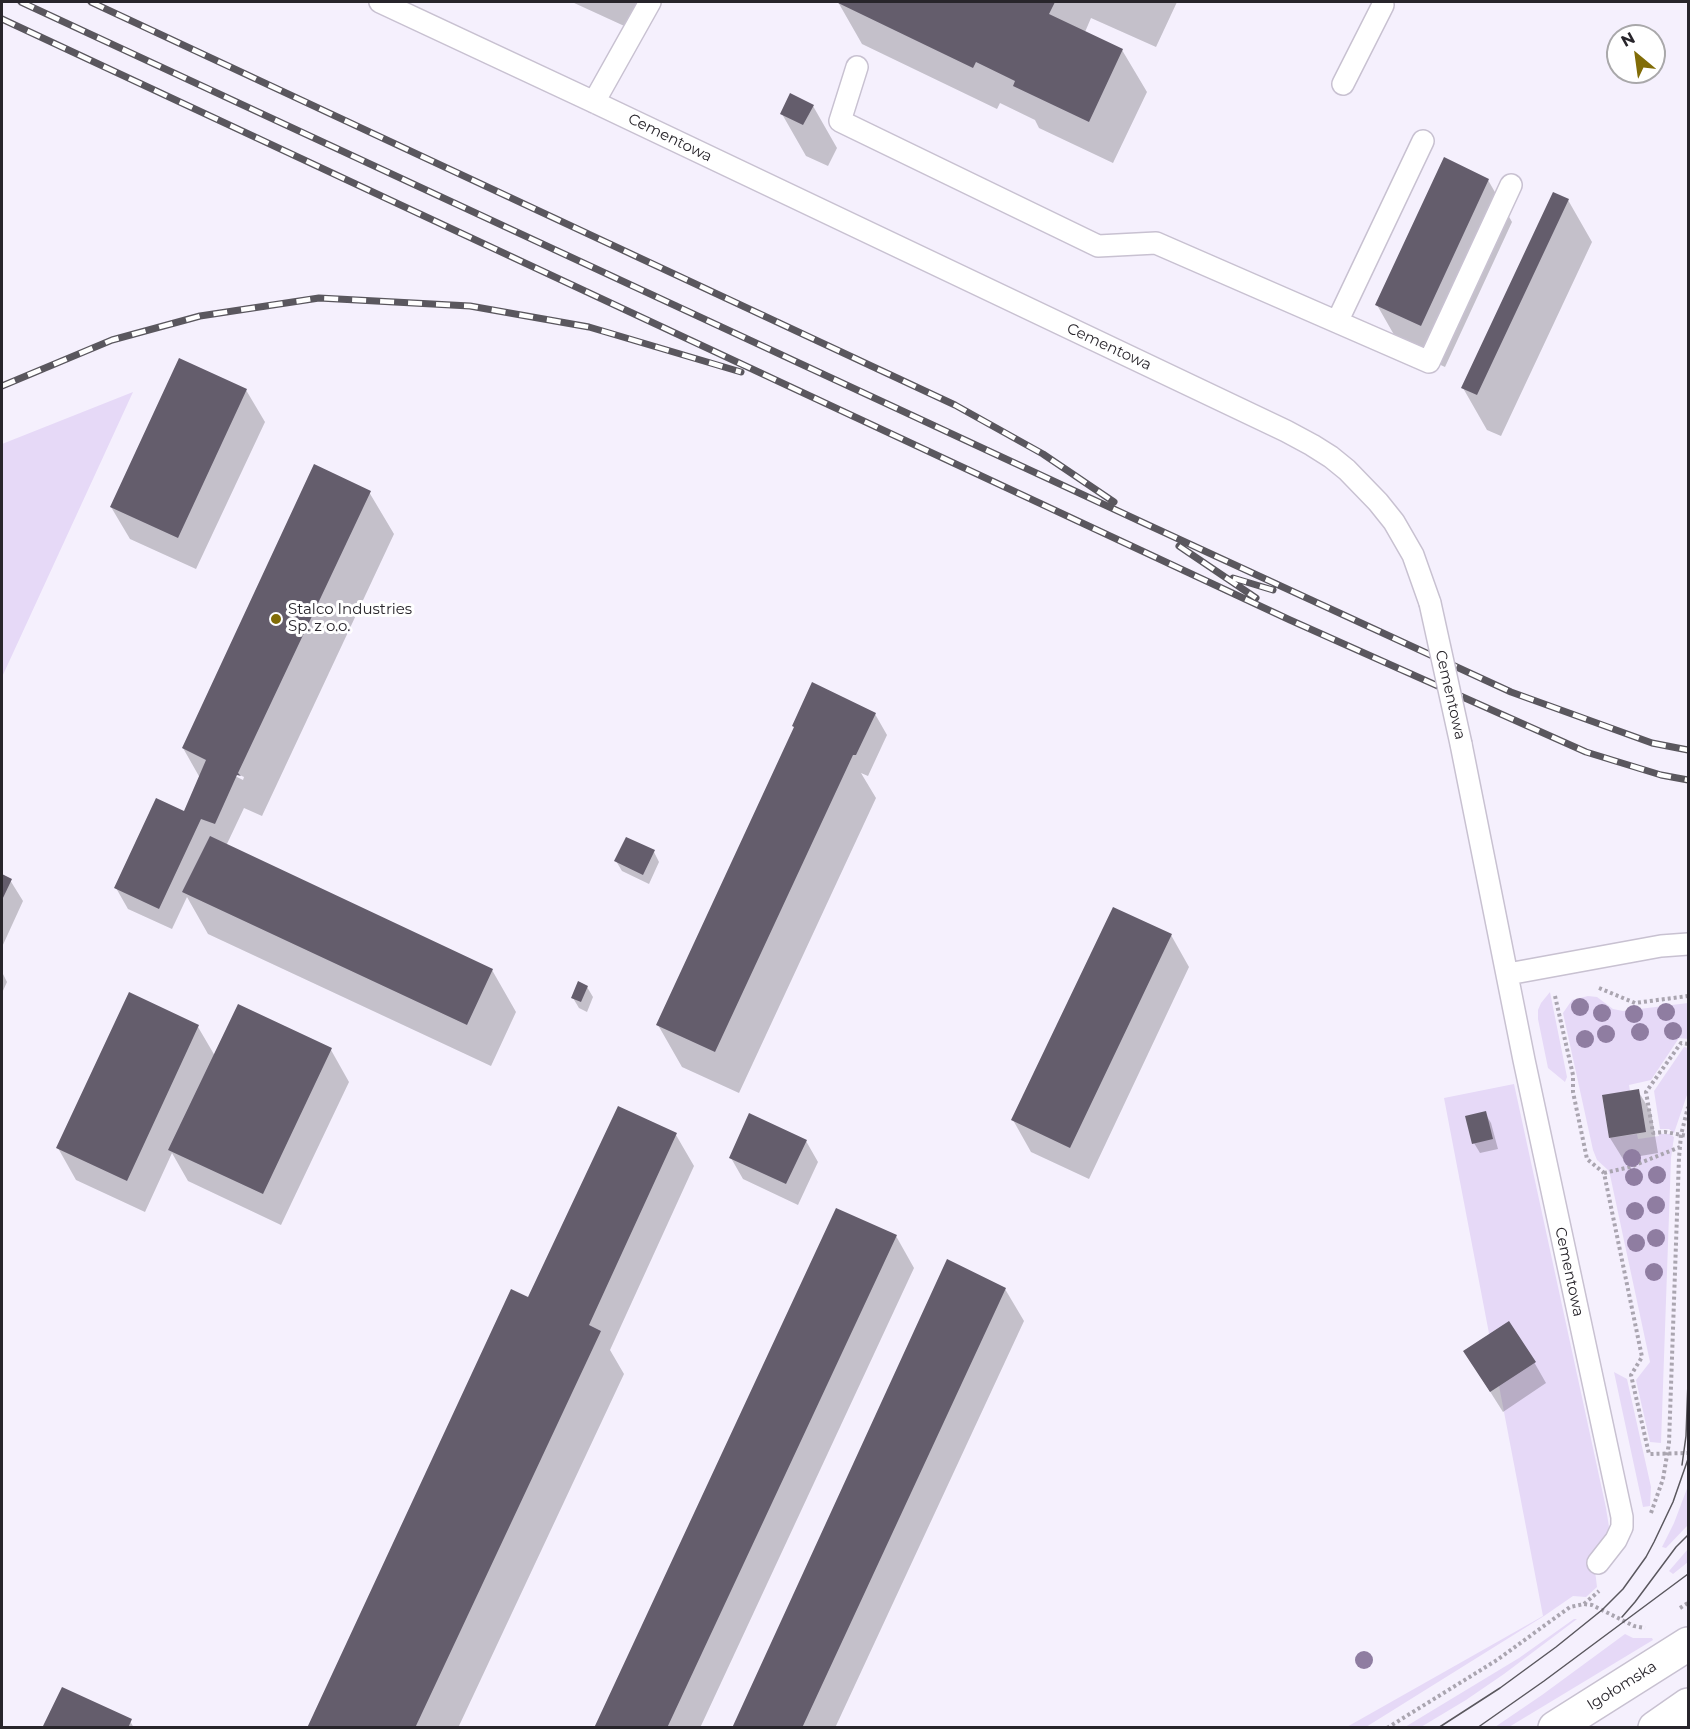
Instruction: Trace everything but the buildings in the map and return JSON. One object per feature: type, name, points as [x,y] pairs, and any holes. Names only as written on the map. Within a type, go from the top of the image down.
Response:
[{"type":"main road","name":"Igołomska","points":[[1555,1728],[1689,1644]]},
{"type":"main road","points":[[1655,1728],[1689,1705]]},
{"type":"lane","name":"Cementowa","points":[[380,2],[1276,426],[1331,457],[1354,477],[1394,522],[1413,555],[1430,603],[1461,744],[1526,1071],[1622,1517],[1622,1527],[1616,1540],[1598,1563]]},
{"type":"lane","points":[[594,102],[650,2]]},
{"type":"lane","points":[[1343,84],[1381,2]]},
{"type":"lane","points":[[857,67],[840,121],[1098,246],[1156,243],[1429,362],[1511,185]]},
{"type":"lane","points":[[1337,322],[1423,141]]},
{"type":"lane","points":[[1508,974],[1661,946],[1689,944]]},
{"type":"path","points":[[1550,967],[1573,1075],[1573,1092],[1587,1159],[1604,1173],[1642,1357],[1631,1375],[1649,1454],[1689,1453]]},
{"type":"path","points":[[1597,987],[1635,1003],[1689,996]]},
{"type":"path","points":[[1555,996],[1566,994]]},
{"type":"path","points":[[1689,1044],[1681,1044],[1646,1092],[1653,1133],[1665,1132],[1689,1136]]},
{"type":"path","points":[[1651,1514],[1663,1479],[1668,1453],[1680,1147],[1689,1107]]},
{"type":"path","points":[[1604,1173],[1630,1167],[1680,1147]]},
{"type":"path","points":[[1584,1604],[1602,1588]]},
{"type":"path","points":[[1387,1728],[1497,1659],[1570,1607],[1592,1605],[1634,1626]]},
{"type":"shaded area","points":[[133,392],[2,677],[2,444]]},
{"type":"shaded area","points":[[1550,992],[1567,1077],[1565,1082],[1548,1068],[1538,1019],[1541,1003]]},
{"type":"shaded area","points":[[1588,996],[1597,997],[1613,1009],[1623,1011],[1688,1003],[1688,1039],[1679,1038],[1651,1080],[1629,1085],[1630,1091],[1602,1096],[1609,1138],[1637,1134],[1638,1139],[1659,1136],[1659,1134],[1669,1134],[1674,1137],[1671,1158],[1661,1443],[1650,1442],[1636,1380],[1650,1362],[1610,1175],[1597,1160],[1593,1150],[1563,1013],[1572,1000]]},
{"type":"shaded area","points":[[1684,1047],[1688,1048],[1688,1092],[1674,1133],[1669,1129],[1660,1129],[1654,1091]]},
{"type":"shaded area","points":[[1514,1084],[1606,1508],[1609,1527],[1604,1541],[1593,1554],[1597,1587],[1586,1597],[1573,1596],[1544,1616],[1366,1727],[1345,1728],[1543,1616],[1444,1098]]},
{"type":"shaded area","points":[[1614,1372],[1627,1379],[1651,1487],[1650,1506],[1643,1507]]},
{"type":"shaded area","points":[[1688,1486],[1688,1525],[1666,1548],[1662,1547],[1674,1523]]},
{"type":"shaded area","points":[[1688,1549],[1688,1562],[1673,1574],[1669,1571]]},
{"type":"shaded area","points":[[1577,1619],[1466,1700],[1421,1727],[1405,1727],[1519,1658]]},
{"type":"shaded area","points":[[1625,1634],[1633,1638],[1652,1638],[1653,1640],[1509,1727],[1495,1727],[1542,1695]]},
{"type":"tram line","points":[[1682,1465],[1686,1436],[1688,1382]]},
{"type":"tram line","points":[[1438,1728],[1500,1688],[1556,1647],[1602,1610],[1623,1589],[1654,1542],[1673,1502],[1688,1459]]},
{"type":"tram line","points":[[1622,1617],[1676,1547],[1688,1535]]},
{"type":"tram line","points":[[1477,1728],[1688,1574]]},
{"type":"railway","points":[[21,2],[1511,692],[1652,743],[1688,750]]},
{"type":"railway","points":[[91,2],[955,405],[1043,454],[1114,502]]},
{"type":"railway","points":[[2,19],[1290,620],[1586,752],[1661,775],[1688,780]]},
{"type":"railway","points":[[2,386],[112,340],[200,316],[319,298],[470,306],[589,327],[741,372]]},
{"type":"railway","points":[[1179,546],[1256,598]]},
{"type":"railway","points":[[1233,578],[1273,590]]},
{"type":"place","name":"Stalco Industries Sp. z o.o.","points":[[276,619]]}]
